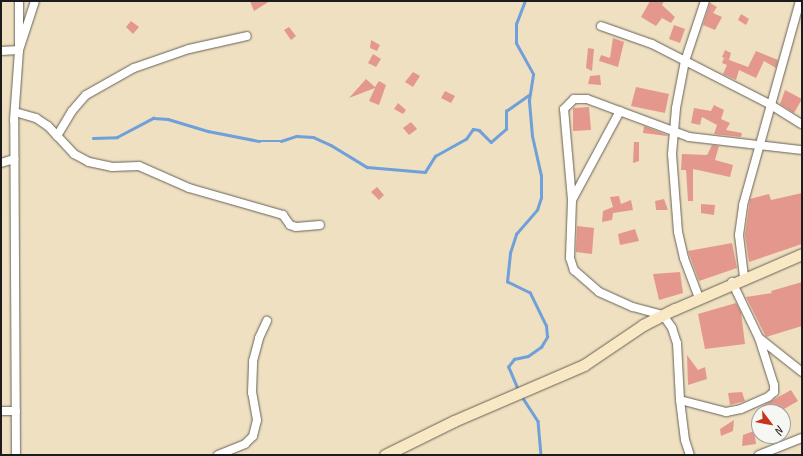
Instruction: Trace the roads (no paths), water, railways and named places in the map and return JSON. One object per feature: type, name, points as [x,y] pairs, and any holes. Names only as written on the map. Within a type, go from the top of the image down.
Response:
[{"type":"street","points":[[16,455],[14,158],[19,50],[19,1]]},
{"type":"street","points":[[19,50],[35,1]]},
{"type":"street","points":[[699,298],[684,258],[678,232],[674,202],[673,132],[685,60],[705,1]]},
{"type":"street","points":[[744,277],[739,224],[758,147],[800,1]]},
{"type":"street","points":[[601,26],[652,44],[685,60],[771,105],[802,124]]},
{"type":"street","points":[[57,136],[72,111],[86,95],[134,68],[190,49],[246,36]]},
{"type":"street","points":[[1,51],[19,50]]},
{"type":"street","points":[[690,455],[685,440],[680,400],[677,343],[663,315],[633,307],[599,292],[574,270],[570,258],[569,233],[572,200],[564,109],[574,99],[587,99],[673,132],[758,147],[802,150]]},
{"type":"street","points":[[572,200],[620,111]]},
{"type":"street","points":[[15,112],[36,118],[57,136],[74,154],[89,162],[112,167],[139,166],[189,188],[283,215],[290,225],[296,228],[320,225]]},
{"type":"street","points":[[1,162],[14,158]]},
{"type":"street","points":[[385,455],[584,365],[643,325],[663,315],[732,282],[802,254]]},
{"type":"street","points":[[680,400],[726,412],[741,409],[768,397],[774,392],[774,385],[759,338],[732,282]]},
{"type":"street","points":[[218,455],[245,444],[253,436],[257,420],[252,394],[253,361],[258,338],[267,321]]},
{"type":"street","points":[[759,338],[802,372]]},
{"type":"street","points":[[1,411],[16,411]]},
{"type":"street","points":[[759,455],[802,438]]},
{"type":"waterway","points":[[518,390],[508,367],[514,359],[528,356],[541,347],[547,337],[546,326],[530,293],[507,282],[510,253],[516,234],[537,210],[541,198],[541,176],[532,136],[529,100],[533,74],[516,43],[516,24],[525,1]]},
{"type":"waterway","points":[[93,138],[117,137],[153,118],[168,119],[208,131],[259,141],[281,141],[296,136],[313,137],[331,145],[367,167],[425,172],[435,156],[466,139],[473,129],[479,130],[491,142],[506,129],[506,111],[530,94]]},
{"type":"waterway","points":[[521,395],[538,421],[541,455]]}]
